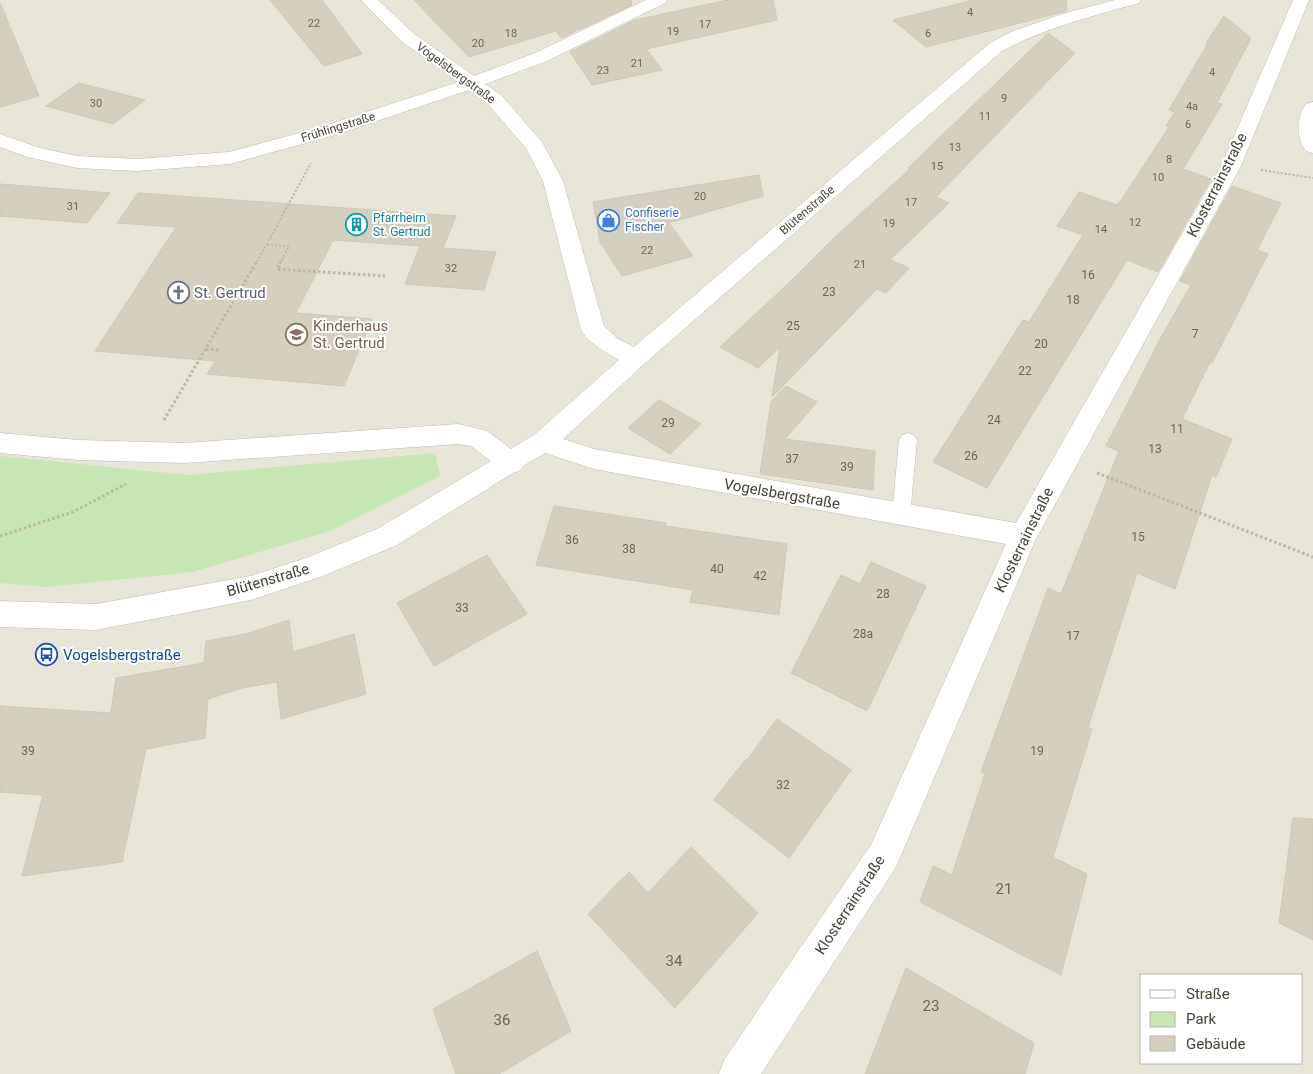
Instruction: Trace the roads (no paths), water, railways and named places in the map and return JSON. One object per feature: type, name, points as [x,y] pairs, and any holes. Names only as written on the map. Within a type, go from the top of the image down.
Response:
[{"type":"street","name":"Vogelsbergstraße","points":[[369,0],[407,37],[494,99],[536,146],[553,181],[593,330],[610,345],[636,358]]},
{"type":"street","name":"Frühlingstraße","points":[[0,140],[35,153],[77,162],[137,165],[230,158],[328,131],[472,84],[541,57],[658,0]]},
{"type":"street","name":"Blütenstraße","points":[[0,614],[96,617],[251,588],[313,568],[387,537],[512,463],[544,441],[636,358],[996,47],[1017,36],[1068,18],[1127,0],[1133,0]]},
{"type":"street","name":"Klosterrainstraße","points":[[738,1074],[884,855],[1023,536],[1064,460],[1231,166],[1301,0]]},
{"type":"street","points":[[1313,108],[1307,130],[1313,147]]},
{"type":"street","points":[[0,443],[78,450],[185,453],[458,434],[478,438],[512,463]]},
{"type":"street","name":"Vogelsbergstraße","points":[[544,441],[594,460],[1023,536]]},
{"type":"lane","points":[[901,515],[908,440]]},
{"type":"place","name":"Confiserie Fischer","points":[[609,220]]},
{"type":"place","name":"Pfarrheim St. Gertrud","points":[[357,225]]},
{"type":"place","name":"St. Gertrud","points":[[178,293]]},
{"type":"place","name":"Kinderhaus St. Gertrud","points":[[297,335]]},
{"type":"place","name":"Vogelsbergstraße","points":[[47,655]]}]
